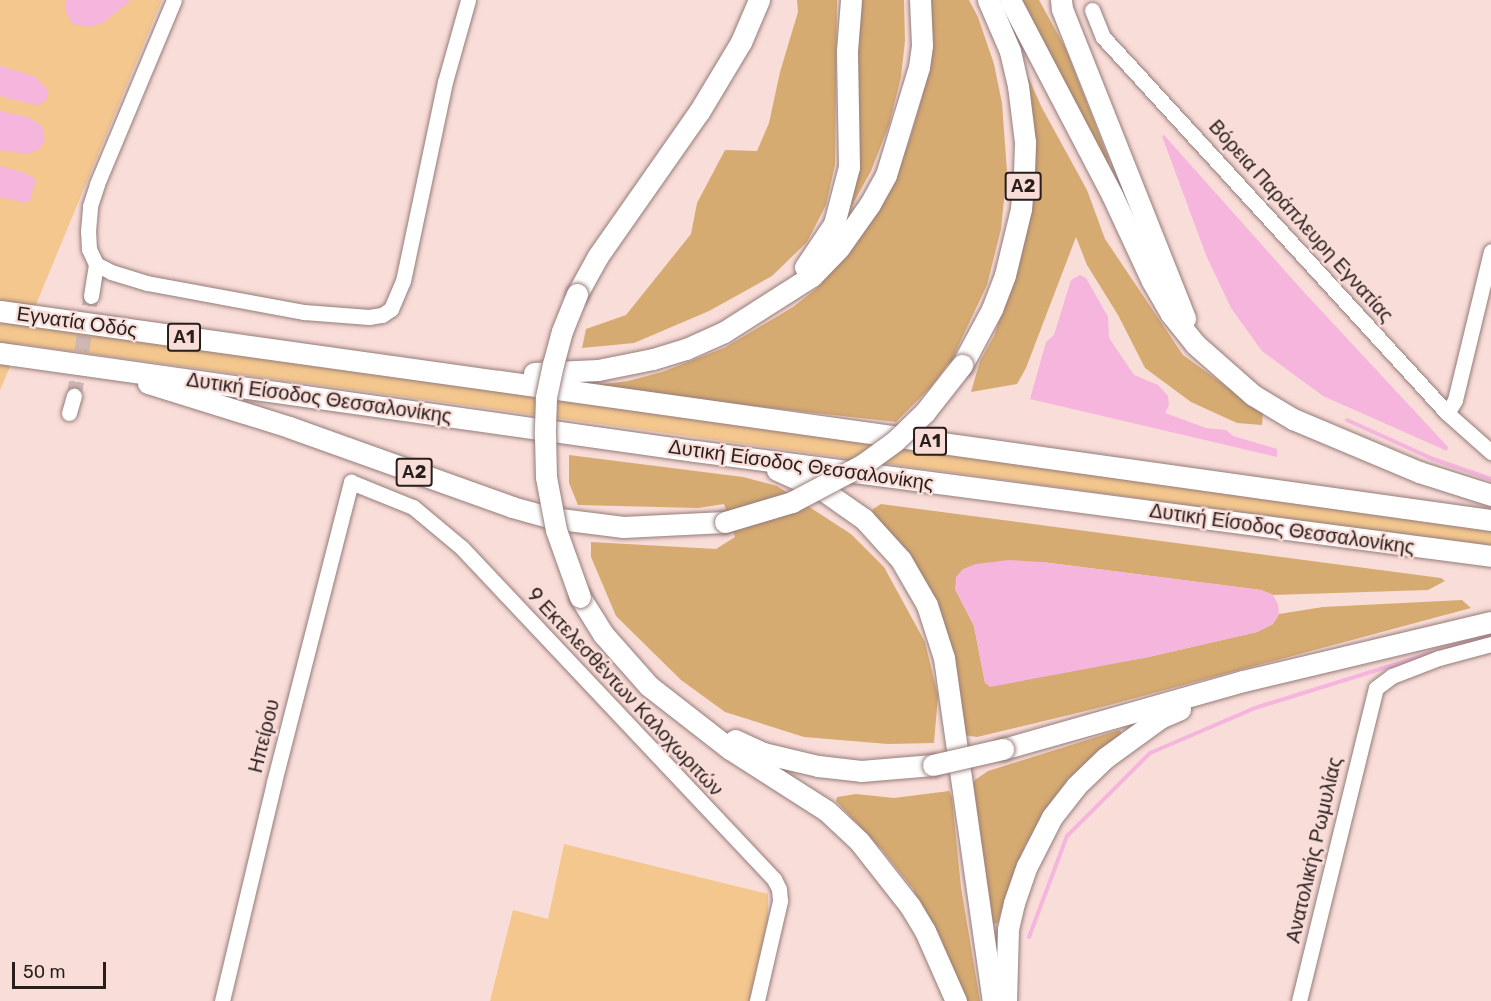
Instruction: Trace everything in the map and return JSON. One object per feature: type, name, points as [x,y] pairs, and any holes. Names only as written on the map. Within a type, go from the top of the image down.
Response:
[{"type":"highway","points":[[759,0],[741,42],[699,112],[598,256],[577,294],[562,331],[546,398],[544,435],[546,477],[556,530],[580,597],[603,634],[634,670],[671,704],[704,727],[729,749],[827,811],[859,841],[910,906],[925,931],[956,1001]]},
{"type":"highway","points":[[785,293],[821,245],[834,224],[842,201],[849,167],[847,51],[851,0]]},
{"type":"highway","points":[[369,363],[436,363],[536,373],[598,370],[653,359],[686,349],[724,332],[812,276],[839,248],[870,204],[886,175],[919,67],[922,45],[920,0]]},
{"type":"highway","name":"Α2","points":[[111,369],[181,395],[289,427],[512,507],[552,518],[623,527],[725,522],[792,502],[862,465],[895,441],[925,412],[962,365],[992,309],[1005,275],[1021,208],[1025,142],[1018,86],[1010,51],[988,0]]},
{"type":"highway","points":[[1010,0],[1112,195],[1152,281],[1171,314],[1195,344],[1253,395],[1293,419],[1419,472],[1491,495]]},
{"type":"highway","points":[[1061,0],[1062,9],[1195,344]]},
{"type":"highway","name":"Εγνατία Οδός","points":[[0,311],[369,363]]},
{"type":"highway","name":"Α1","points":[[0,353],[111,369]]},
{"type":"highway","name":"Δυτική Είσοδος Θεσσαλονίκης","points":[[369,363],[1491,520]]},
{"type":"highway","name":"Δυτική Είσοδος Θεσσαλονίκης","points":[[111,369],[695,451],[1491,556]]},
{"type":"highway","points":[[695,451],[772,469],[794,476],[824,491],[864,519],[895,554],[915,582],[938,632],[944,658],[993,1001]]},
{"type":"highway","points":[[704,727],[763,753],[818,766],[861,771],[933,765],[1003,749],[1243,681],[1491,621]]},
{"type":"highway","points":[[1006,1001],[1007,948],[1014,903],[1027,866],[1052,817],[1076,786],[1128,738],[1160,718],[1243,681]]},
{"type":"street","points":[[91,296],[96,264],[89,249],[90,206],[97,183],[174,0]]},
{"type":"street","points":[[96,264],[111,272],[147,283],[292,310],[369,317],[382,315],[391,309],[404,281],[445,82],[468,0]]},
{"type":"street","name":"Βόρεια Παράπλευρη Εγνατίας","points":[[1092,10],[1103,37],[1447,413],[1491,452]]},
{"type":"street","points":[[1447,413],[1455,400],[1491,251]]},
{"type":"street","points":[[69,413],[74,396]]},
{"type":"street","name":"9 Εκτελεσθέντων Καλοχωριτών","points":[[351,482],[413,507],[462,548],[774,879],[779,889],[780,901],[757,1001]]},
{"type":"street","name":"Ηπείρου","points":[[222,1001],[277,771],[351,482]]},
{"type":"street","name":"Ανατολικής Ρωμυλίας","points":[[1299,1001],[1376,688],[1387,678],[1439,658],[1491,644]]},
{"type":"shaded area","points":[[0,0],[162,0],[28,324],[1491,530],[1491,547],[20,344],[0,390]]},
{"type":"shaded area","points":[[65,0],[131,0],[103,23],[90,27],[72,24],[65,9]]},
{"type":"shaded area","points":[[797,0],[837,0],[835,165],[826,205],[807,242],[772,276],[709,311],[634,343],[582,348],[586,329],[626,315],[691,234],[697,203],[725,150],[757,151],[769,123],[780,72],[798,12]]},
{"type":"shaded area","points":[[856,0],[904,0],[905,41],[901,77],[889,125],[871,171],[843,222]]},
{"type":"shaded area","points":[[926,0],[969,0],[978,17],[994,64],[1002,103],[1007,171],[1001,229],[987,285],[952,359],[931,387],[896,422],[581,387],[628,381],[662,372],[724,348],[793,307],[816,289],[840,262],[884,198],[899,169],[922,97],[927,57]]},
{"type":"shaded area","points":[[1020,0],[1039,0],[1066,49],[1108,157],[1111,182]]},
{"type":"shaded area","points":[[0,66],[34,76],[47,89],[48,98],[41,104],[35,105],[0,96]]},
{"type":"shaded area","points":[[1022,79],[1029,79],[1042,108],[1087,190],[1105,239],[1183,355],[1263,413],[1262,425],[1237,423],[1191,402],[1145,368],[1118,315],[1087,265],[1076,237],[1026,368],[1017,384],[971,392],[980,361],[994,336],[1016,272],[1030,207],[1036,150]]},
{"type":"shaded area","points":[[0,111],[28,117],[42,126],[45,140],[39,150],[26,154],[0,150]]},
{"type":"shaded area","points":[[1164,135],[1302,290],[1448,447],[1447,451],[1323,396],[1262,351],[1231,308],[1206,255],[1162,136]]},
{"type":"shaded area","points":[[0,166],[25,173],[36,179],[30,200],[26,203],[0,197]]},
{"type":"shaded area","points":[[1080,275],[1086,278],[1108,317],[1109,338],[1134,375],[1158,385],[1168,396],[1169,405],[1165,413],[1206,428],[1226,430],[1233,436],[1277,449],[1277,457],[1030,399],[1046,342],[1054,335],[1071,280]]},
{"type":"shaded area","points":[[569,455],[743,477],[777,486],[851,534],[884,567],[925,642],[938,696],[934,743],[888,744],[804,737],[725,712],[681,680],[616,616],[591,557],[591,542],[716,549],[735,537],[724,504],[698,508],[578,505],[569,483]]},
{"type":"shaded area","points":[[881,504],[1441,578],[1445,581],[1428,590],[1273,595],[1261,590],[1042,562],[955,589],[974,626],[985,683],[1144,658],[1257,632],[1273,624],[1279,614],[1323,607],[1462,600],[1471,608],[1098,708],[977,737],[965,735],[946,633],[871,516],[873,509]]},
{"type":"shaded area","points":[[1008,560],[1042,562],[1261,590],[1273,595],[1278,604],[1279,614],[1273,624],[1257,632],[1144,658],[990,687],[985,683],[974,626],[955,589],[956,577],[963,569],[976,564]]},
{"type":"shaded area","points":[[1119,730],[1122,733],[1047,810],[1026,844],[1010,883],[998,922],[991,926],[970,788],[975,780],[988,771]]},
{"type":"shaded area","points":[[949,791],[952,798],[961,887],[980,1001],[964,1001],[913,889],[883,851],[836,801],[837,797],[856,794],[894,798]]},
{"type":"shaded area","points":[[564,844],[768,894],[768,920],[749,1001],[490,1001],[513,910],[548,919]]},
{"type":"waterway","points":[[1347,420],[1433,459],[1491,479]]},
{"type":"waterway","points":[[1448,648],[1491,635]]},
{"type":"waterway","points":[[1029,937],[1067,836],[1150,753],[1255,708],[1432,653]]},
{"type":"tunnel","points":[[74,396],[91,296]]}]
